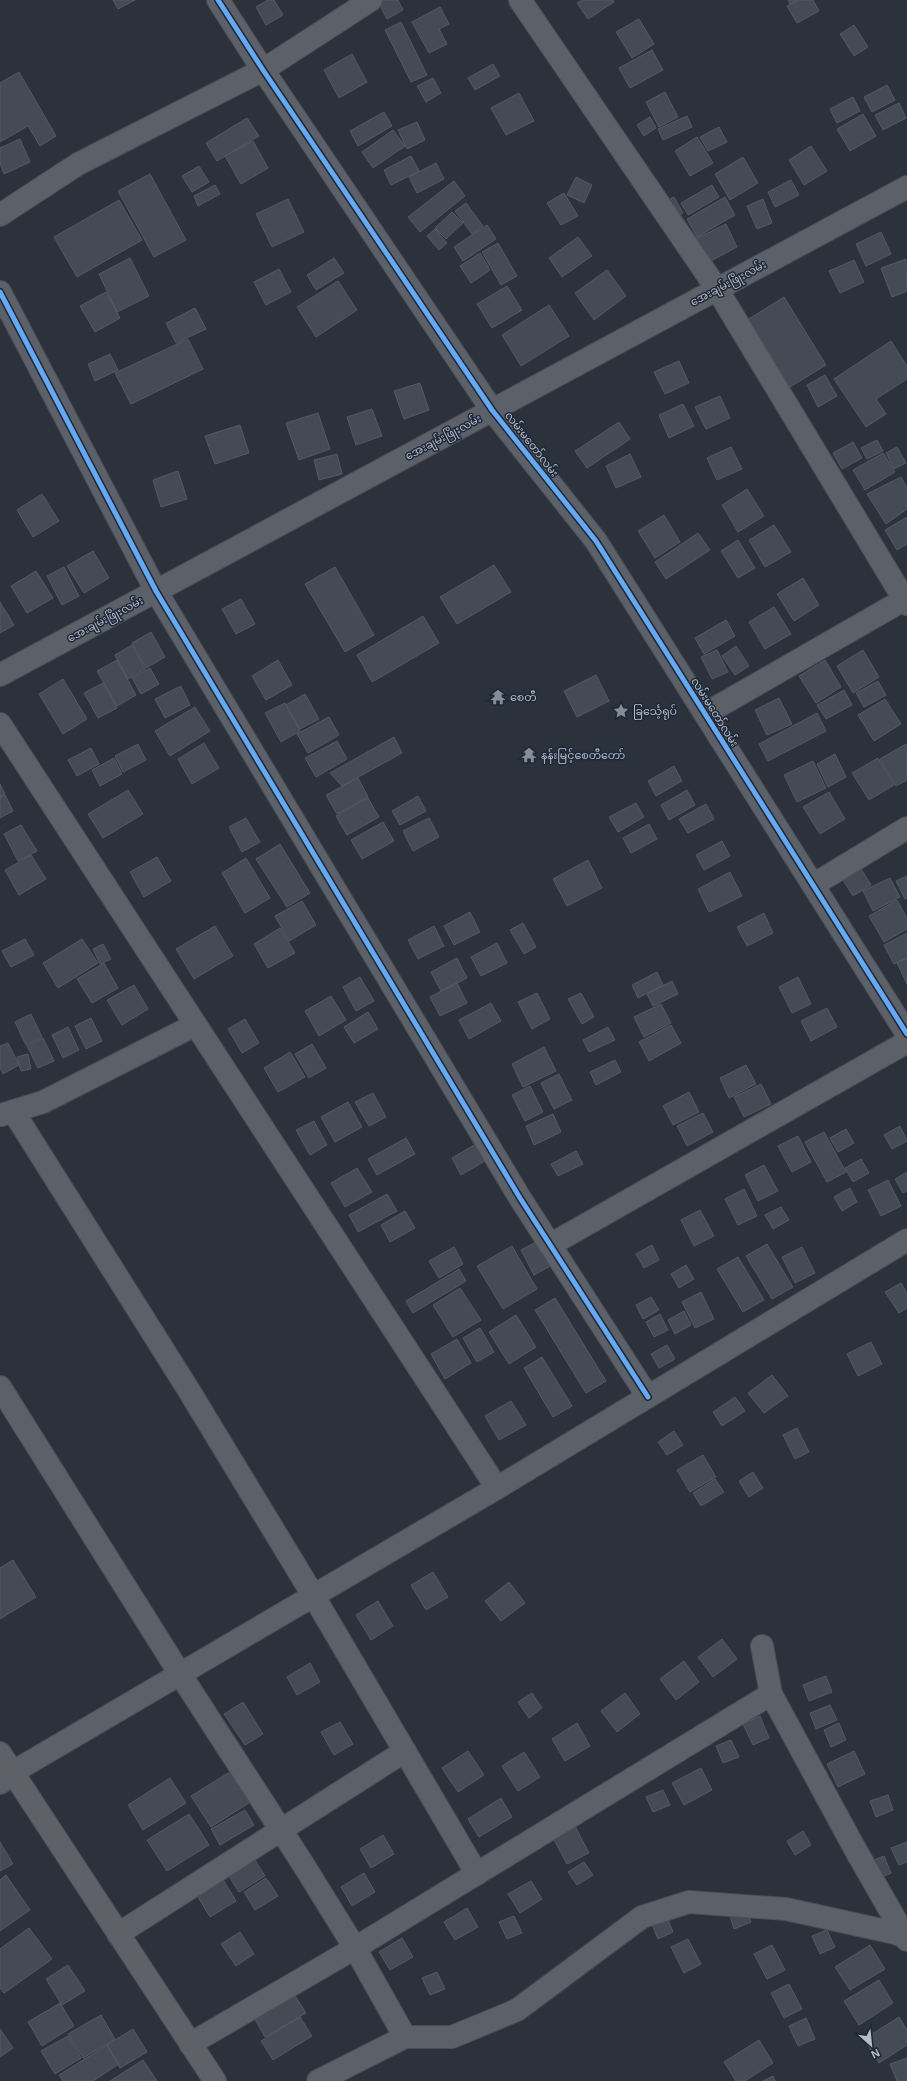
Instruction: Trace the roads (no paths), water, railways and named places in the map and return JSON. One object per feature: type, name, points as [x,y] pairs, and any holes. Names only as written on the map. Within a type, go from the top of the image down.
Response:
[{"type":"highway","points":[[0,1753],[6,1778],[118,1934],[215,2081]]},
{"type":"street","name":"လမ်းမတော်လမ်း","points":[[218,0],[263,70],[492,410],[596,541],[907,1034]]},
{"type":"street","points":[[0,215],[78,164],[263,70],[371,0]]},
{"type":"street","points":[[520,0],[717,289],[906,601],[705,714]]},
{"type":"street","name":"အေးချမ်းဖြိုးလမ်း","points":[[0,676],[907,187]]},
{"type":"street","points":[[0,292],[156,592],[390,984],[550,1245],[648,1397]]},
{"type":"street","points":[[0,724],[497,1488]]},
{"type":"street","points":[[813,885],[907,828]]},
{"type":"street","points":[[196,1025],[43,1102],[7,1113],[188,1389],[313,1596],[477,1874]]},
{"type":"street","points":[[550,1245],[907,1042]]},
{"type":"street","points":[[6,1778],[497,1488],[907,1240]]},
{"type":"street","points":[[0,1387],[180,1674],[355,1948],[405,2037]]},
{"type":"street","points":[[762,1646],[771,1694],[854,1850],[906,1938]]},
{"type":"street","points":[[190,2044],[355,1948],[771,1694]]},
{"type":"street","points":[[118,1934],[405,1751]]},
{"type":"street","points":[[318,2081],[405,2037],[452,2037],[517,2010],[642,1917],[689,1902],[786,1909],[895,1933],[906,1938]]},
{"type":"place","name":"စေတီ","points":[[498,697]]},
{"type":"place","name":"ခြင်္သေ့ရုပ်","points":[[621,711]]},
{"type":"place","name":"နန်းမြင့်စေတီတော်","points":[[529,755]]}]
